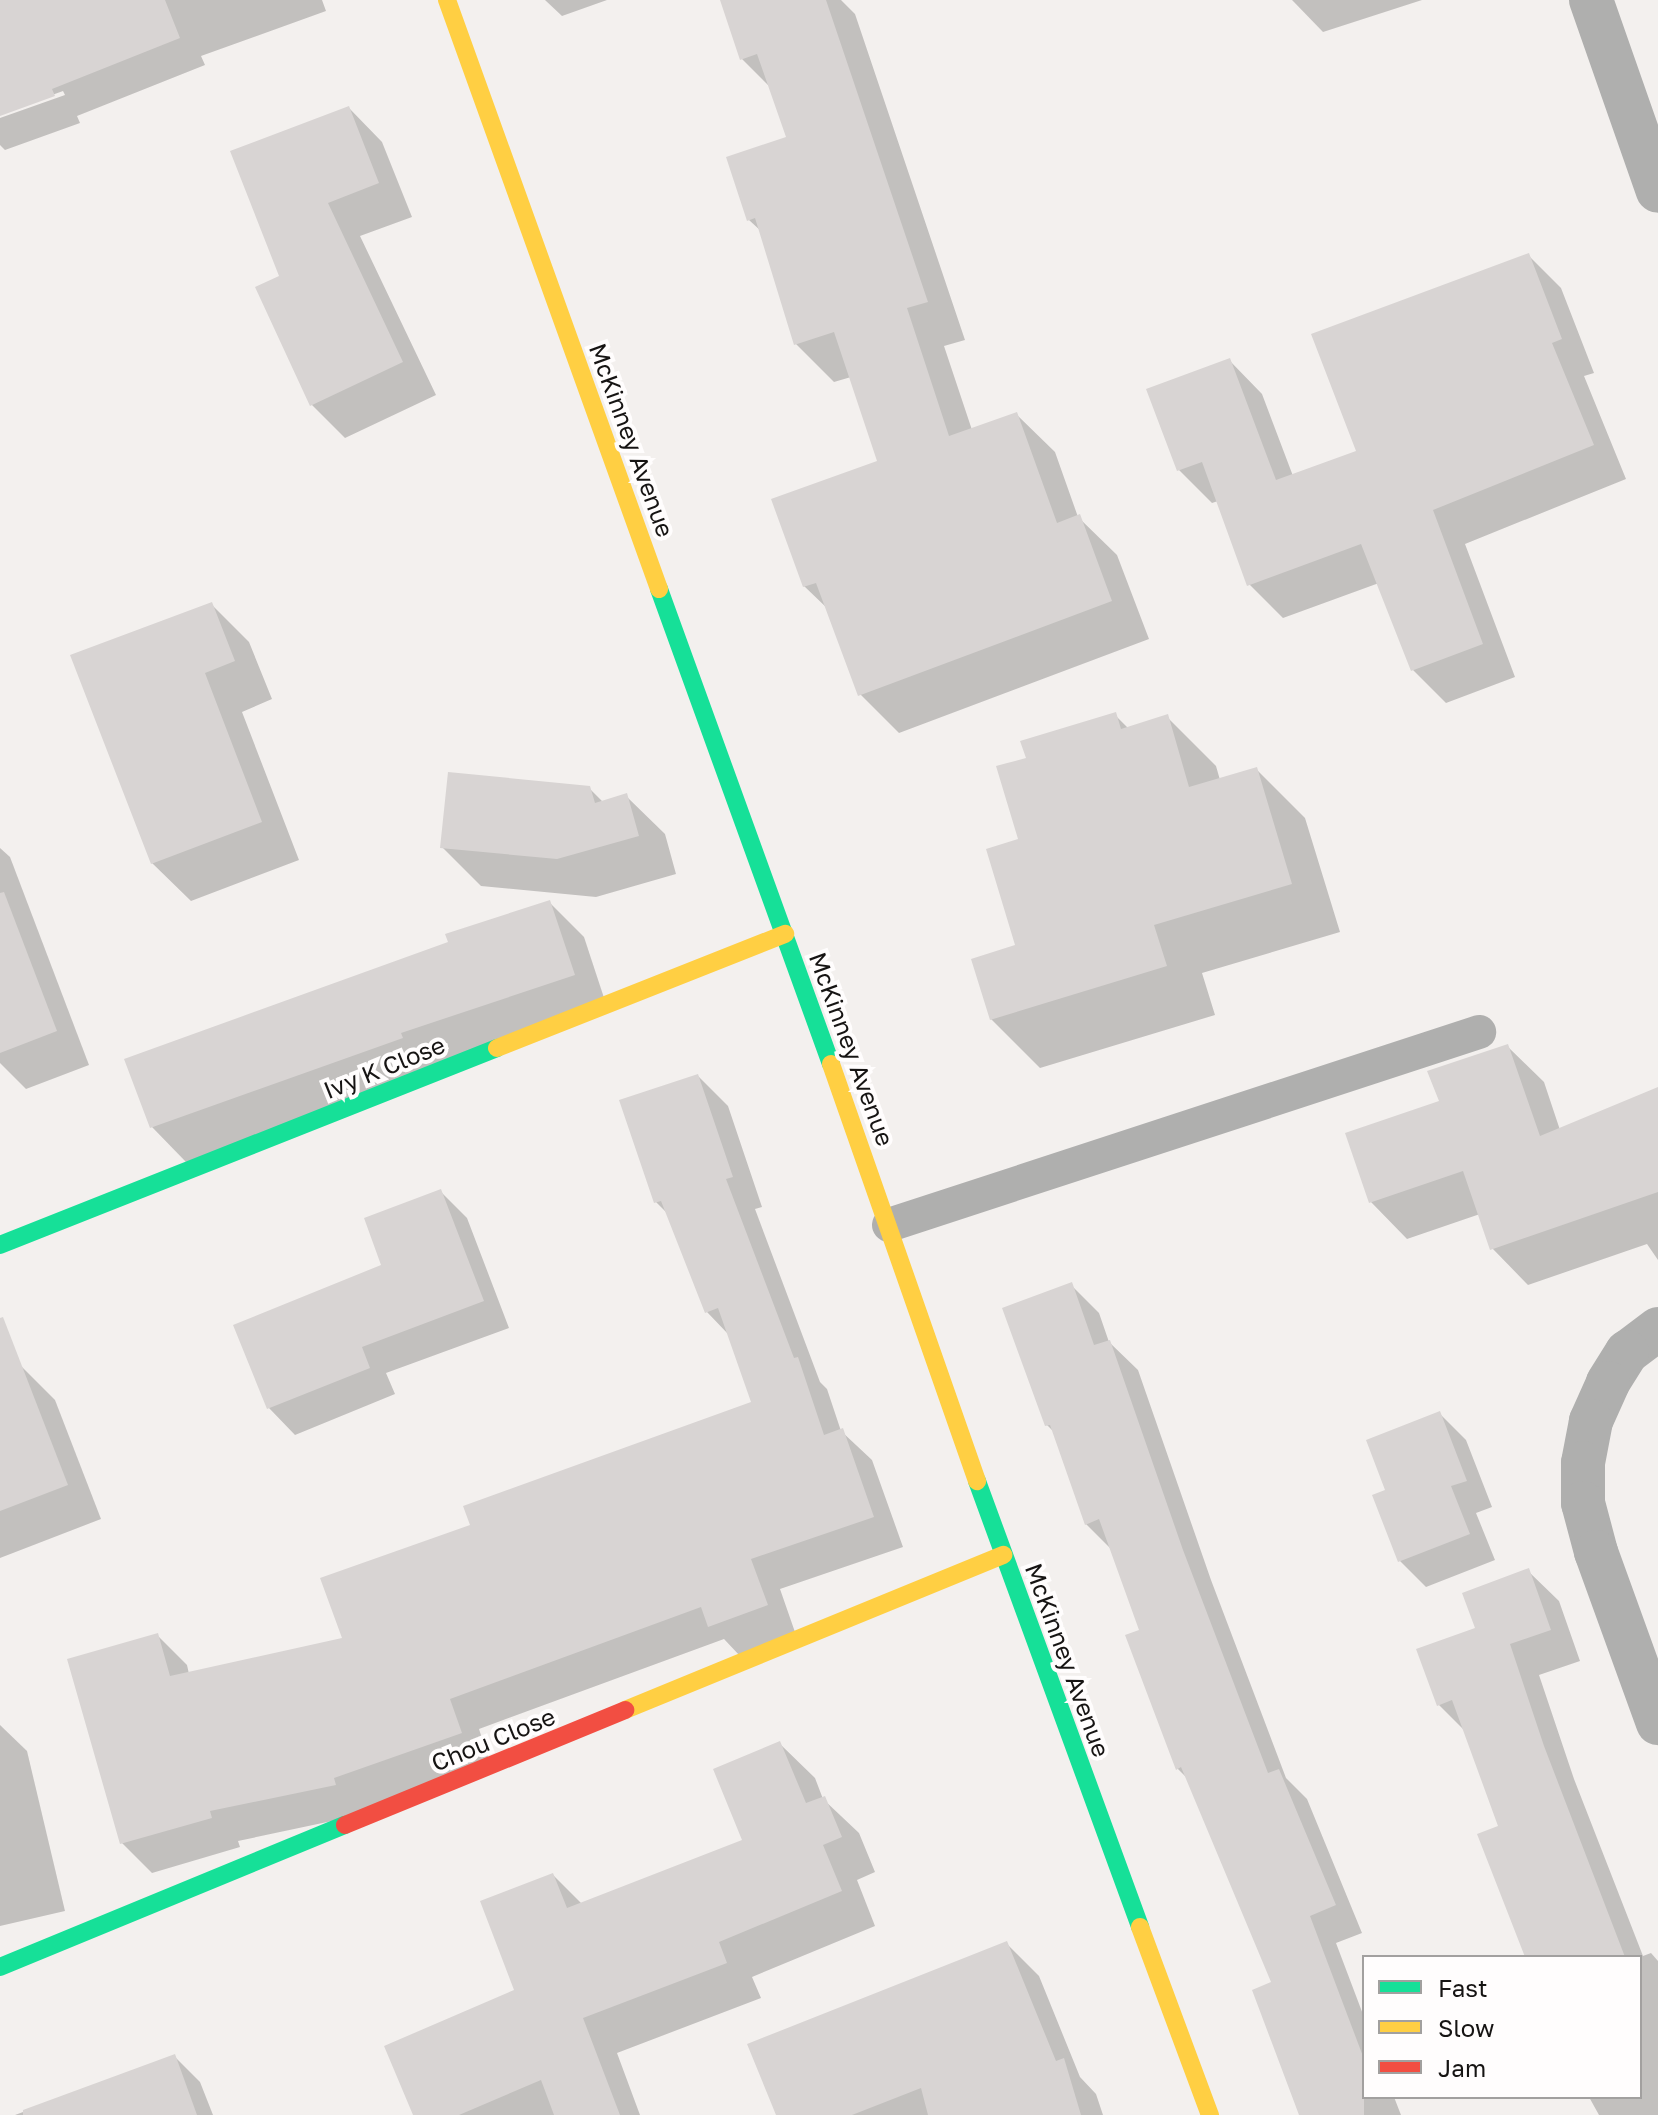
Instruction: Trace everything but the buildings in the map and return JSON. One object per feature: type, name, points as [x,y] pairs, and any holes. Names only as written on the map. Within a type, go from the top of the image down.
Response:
[{"type":"street","name":"McKinney Avenue","points":[[447,0],[785,934],[1003,1555],[1210,2115]]},
{"type":"street","points":[[1591,0],[1658,191]]},
{"type":"street","name":"Ivy K Close","points":[[0,1245],[785,934]]},
{"type":"street","points":[[1658,1329],[1627,1352],[1608,1383],[1591,1421],[1583,1463],[1583,1503],[1596,1552],[1658,1723]]},
{"type":"street","name":"Chou Close","points":[[0,1967],[1003,1555]]},
{"type":"lane","points":[[889,1225],[1479,1032]]},
{"type":"traffic: fast","points":[[659,589],[831,1064]]},
{"type":"traffic: fast","points":[[0,1245],[497,1048]]},
{"type":"traffic: fast","points":[[977,1481],[1140,1927]]},
{"type":"traffic: fast","points":[[0,1967],[345,1825]]},
{"type":"traffic: slow","points":[[447,0],[659,589]]},
{"type":"traffic: slow","points":[[497,1048],[785,934]]},
{"type":"traffic: slow","points":[[831,1064],[977,1481]]},
{"type":"traffic: slow","points":[[625,1710],[1003,1555]]},
{"type":"traffic: slow","points":[[1140,1927],[1210,2115]]},
{"type":"traffic: jam","points":[[345,1825],[625,1710]]}]
